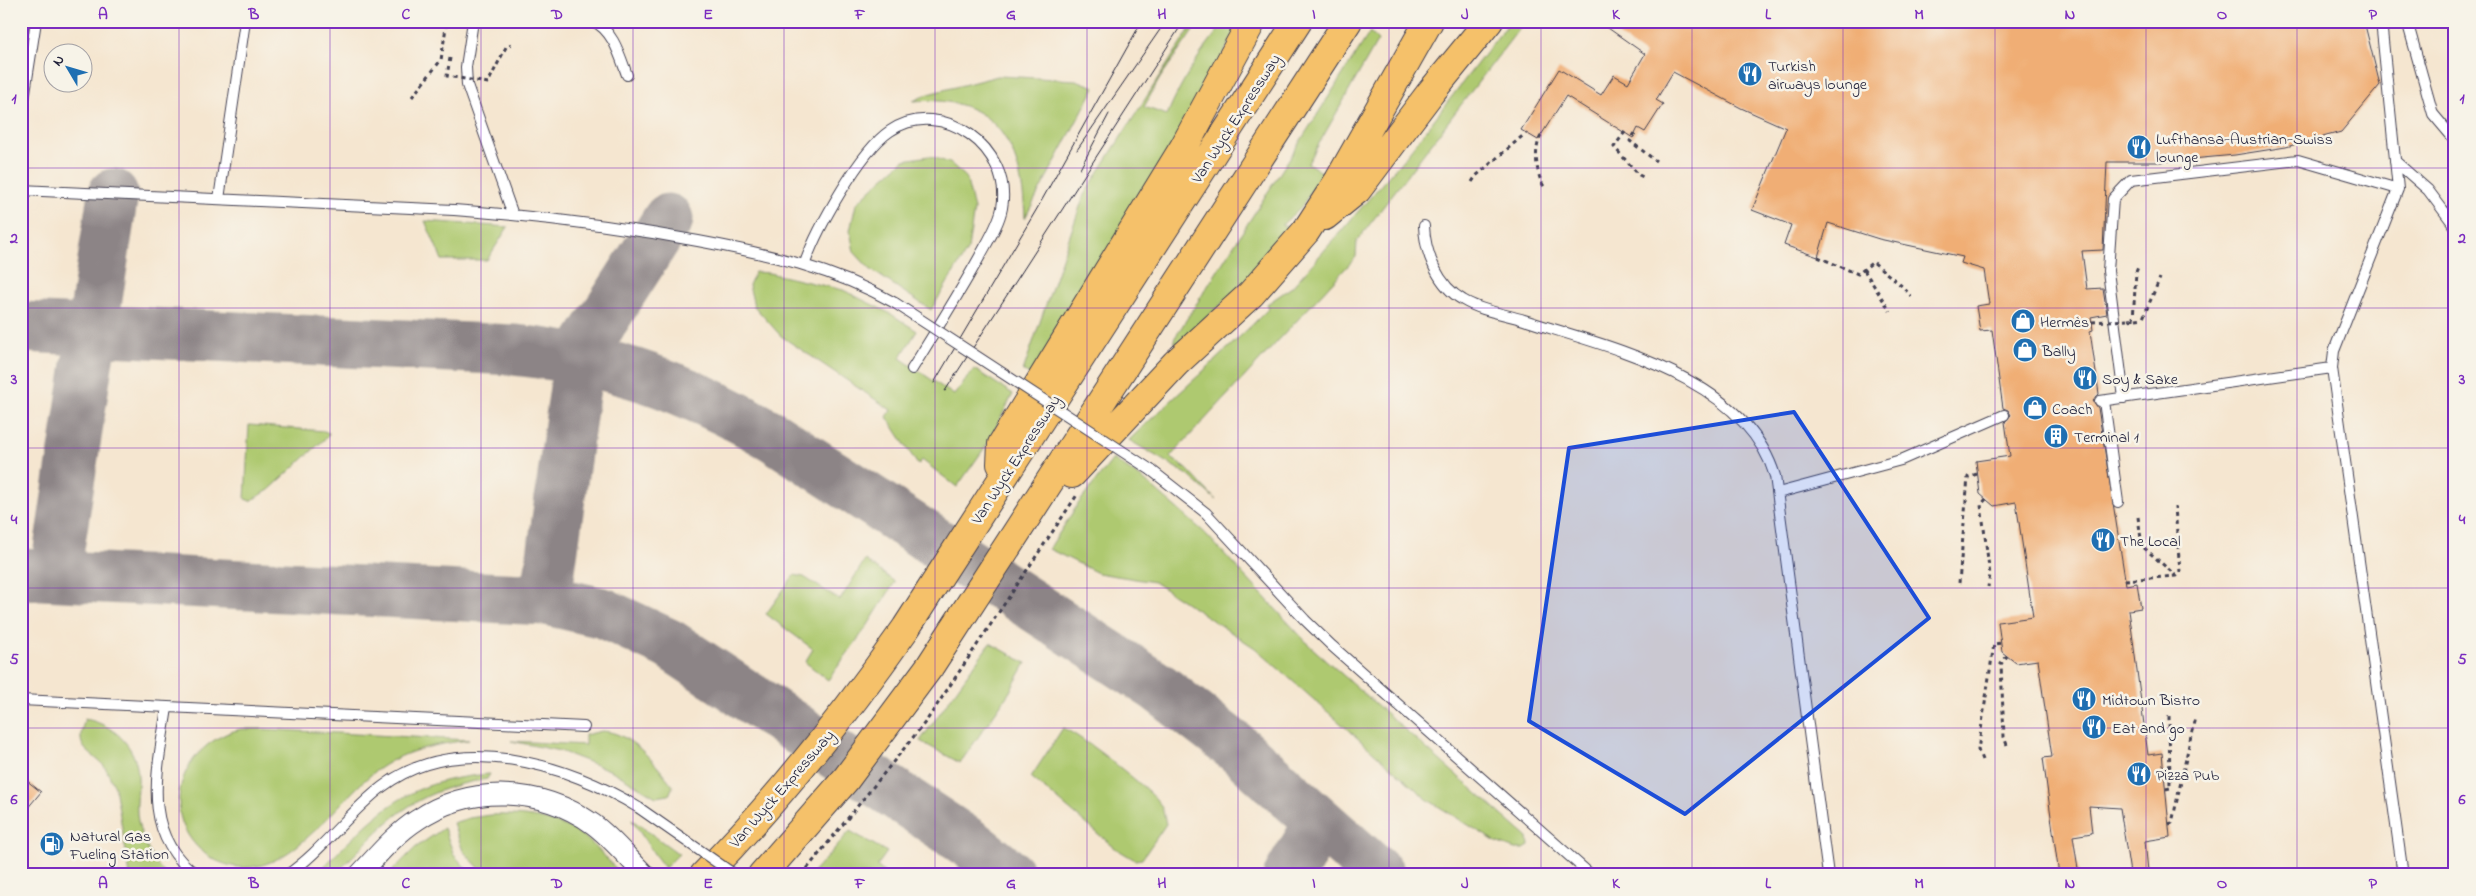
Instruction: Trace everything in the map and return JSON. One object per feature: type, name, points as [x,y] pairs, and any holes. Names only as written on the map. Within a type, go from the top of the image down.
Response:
[{"type":"highway","points":[[1000,483],[1002,444],[1184,147],[1252,21]]},
{"type":"highway","name":"Van Wyck Expressway","points":[[704,875],[780,792],[866,685],[924,600],[1298,21]]},
{"type":"highway","points":[[762,875],[835,792],[900,708],[1025,521],[1348,21]]},
{"type":"highway","points":[[1025,521],[1156,383],[1251,294],[1306,231],[1339,180],[1429,21]]},
{"type":"highway","points":[[1431,92],[1468,21]]},
{"type":"highway","points":[[1306,231],[1357,190],[1431,92],[1489,21]]},
{"type":"street","points":[[359,875],[390,842],[415,821],[457,799],[486,795],[516,795],[561,806],[594,825],[638,868]]},
{"type":"lane","points":[[21,118],[36,21]]},
{"type":"lane","points":[[218,199],[245,21]]},
{"type":"lane","points":[[473,21],[466,67],[467,85],[513,214]]},
{"type":"lane","points":[[2382,21],[2398,189],[2334,350],[2332,368],[2403,875]]},
{"type":"lane","points":[[2407,21],[2433,114],[2455,140]]},
{"type":"lane","points":[[597,22],[616,46],[627,74]]},
{"type":"lane","points":[[805,263],[818,232],[859,164],[879,139],[891,130],[917,120],[941,122],[954,125],[977,140],[993,159],[999,170],[1003,189],[1002,210],[968,278],[912,370]]},
{"type":"lane","points":[[2124,398],[2108,271],[2112,199],[2131,180],[2298,160],[2398,189]]},
{"type":"lane","points":[[2396,161],[2428,190],[2455,226]]},
{"type":"lane","points":[[21,190],[513,214],[659,234],[805,263],[850,279],[895,303],[1151,470],[1206,513],[1305,620],[1332,646],[1591,875]]},
{"type":"lane","points":[[1424,226],[1426,251],[1430,260],[1442,280],[1462,300],[1658,365],[1722,403],[1755,434],[1773,467],[1778,493],[1828,875]]},
{"type":"lane","points":[[2118,502],[2102,401],[2332,368]]},
{"type":"lane","points":[[1778,493],[1901,460],[2004,415]]},
{"type":"lane","points":[[21,700],[584,727]]},
{"type":"lane","points":[[167,708],[157,791],[158,817],[166,840],[173,852],[198,875]]},
{"type":"lane","points":[[287,875],[382,787],[409,771],[443,761],[498,758],[551,767],[604,788],[639,808],[735,875]]},
{"type":"path","points":[[412,97],[441,60],[447,21]]},
{"type":"path","points":[[450,58],[447,76],[488,83],[506,47],[511,44]]},
{"type":"path","points":[[1472,182],[1526,132]]},
{"type":"path","points":[[1625,132],[1614,147],[1639,175],[1645,178]]},
{"type":"path","points":[[1635,133],[1630,141],[1656,161]]},
{"type":"path","points":[[1541,136],[1536,144],[1540,183],[1546,189]]},
{"type":"path","points":[[1818,257],[1858,274],[1873,262],[1903,287],[1910,296]]},
{"type":"path","points":[[2132,320],[2136,272],[2139,265]]},
{"type":"path","points":[[1864,270],[1890,311]]},
{"type":"path","points":[[2092,322],[2144,318],[2160,278]]},
{"type":"path","points":[[1959,583],[1968,477],[1977,474]]},
{"type":"path","points":[[802,875],[927,720],[1083,487]]},
{"type":"path","points":[[1986,499],[1981,505],[1990,575],[1988,587]]},
{"type":"path","points":[[2125,580],[2176,576],[2180,572],[2176,507]]},
{"type":"path","points":[[2138,517],[2142,546],[2176,576]]},
{"type":"path","points":[[1982,760],[1978,750],[1994,644],[2001,643]]},
{"type":"path","points":[[2007,656],[2001,664],[2004,737],[2007,745]]},
{"type":"path","points":[[2166,789],[2170,788],[2169,716]]},
{"type":"path","points":[[2169,824],[2172,824],[2195,717]]},
{"type":"path","points":[[2148,871],[2154,875]]},
{"type":"highlighted area","points":[[1794,412],[1929,618],[1685,814],[1529,721],[1569,448]]},
{"type":"green space","points":[[1195,21],[1200,21],[1160,78],[1144,107],[1167,115],[1185,78],[1217,32],[1226,21],[1240,21],[1173,155],[1034,378],[1023,371],[1084,195]]},
{"type":"green space","points":[[1510,21],[1525,21],[1357,241],[1356,257],[1170,457],[1187,469],[1216,500],[1188,475],[1129,440],[1252,325],[1269,308],[1267,304],[1292,287],[1406,156]]},
{"type":"green space","points":[[1370,32],[1378,40],[1308,163],[1323,173],[1301,207],[1282,225],[1294,227],[1255,273],[1179,343],[1175,343],[1174,339]]},
{"type":"green space","points":[[998,76],[1076,80],[1095,87],[1025,218],[1023,191],[1018,167],[1010,146],[999,129],[984,116],[965,106],[941,101],[913,101],[928,94]]},
{"type":"green space","points":[[929,156],[950,163],[966,177],[974,209],[968,249],[931,310],[870,269],[854,252],[850,231],[856,204],[881,180],[904,160]]},
{"type":"green space","points":[[425,221],[508,227],[487,260],[442,260]]},
{"type":"green space","points":[[755,272],[769,273],[843,290],[891,314],[917,331],[900,358],[954,395],[974,369],[1013,394],[988,443],[957,487],[922,460],[918,465],[887,417],[891,410],[781,336],[754,306],[749,285]]},
{"type":"green space","points":[[249,425],[329,433],[269,490],[250,501],[245,499]]},
{"type":"green space","points":[[1113,459],[1144,480],[1204,532],[1310,646],[1528,838],[1529,846],[1524,849],[1515,849],[1496,842],[1428,800],[1255,648],[1154,582],[1098,573],[1049,549],[1078,504]]},
{"type":"green space","points":[[865,560],[895,582],[866,628],[828,680],[805,662],[813,649],[766,614],[794,575],[804,577],[840,600]]},
{"type":"green space","points":[[990,643],[1026,663],[1009,693],[960,763],[920,741]]},
{"type":"green space","points":[[85,719],[114,731],[122,738],[133,755],[137,765],[137,810],[142,836],[156,863],[166,875],[130,875],[115,787],[104,766],[82,743],[82,729]]},
{"type":"green space","points":[[1063,728],[1083,740],[1125,772],[1149,792],[1160,805],[1166,824],[1142,859],[1135,860],[1115,848],[1031,777]]},
{"type":"green space","points":[[241,729],[469,740],[411,752],[390,762],[362,783],[305,840],[284,855],[262,865],[238,867],[213,859],[197,846],[188,835],[182,822],[179,800],[181,785],[193,760],[214,740]]},
{"type":"green space","points":[[602,731],[623,737],[651,759],[673,786],[669,795],[656,797],[612,771],[560,751],[511,741],[585,745],[585,735]]},
{"type":"green space","points":[[490,774],[487,779],[460,784],[419,801],[385,824],[335,875],[315,875],[373,819],[411,793],[433,784]]},
{"type":"green space","points":[[491,815],[516,815],[541,819],[565,826],[587,839],[622,875],[532,875],[528,871],[524,875],[486,875],[463,851],[453,823],[469,818]]},
{"type":"green space","points":[[631,819],[679,854],[665,868],[652,850]]},
{"type":"green space","points":[[444,828],[454,855],[472,875],[388,875],[415,848]]},
{"type":"green space","points":[[850,831],[887,852],[877,866],[887,875],[811,875]]},
{"type":"building","name":"Terminal 1","points":[[1598,21],[2364,21],[2380,85],[2341,132],[2286,147],[2235,155],[2159,162],[2107,162],[2103,250],[2082,251],[2087,289],[2103,288],[2107,314],[2091,317],[2093,330],[2090,331],[2099,394],[2093,401],[2098,408],[2126,585],[2137,583],[2141,608],[2129,610],[2148,755],[2162,753],[2170,837],[2145,841],[2148,871],[2130,873],[2120,808],[2089,806],[2092,833],[2073,836],[2079,875],[2059,875],[2043,758],[2052,757],[2038,660],[2016,663],[2002,652],[1998,622],[2033,617],[2016,502],[1994,506],[1980,494],[1976,461],[2010,456],[2005,422],[2011,415],[2008,410],[2003,408],[1992,330],[1980,331],[1976,306],[1989,304],[1984,270],[1961,263],[1963,257],[1879,239],[1828,223],[1818,257],[1784,245],[1791,225],[1752,210],[1786,128],[1741,108],[1673,72],[1656,100],[1663,104],[1645,132],[1638,128],[1633,138],[1566,96],[1538,140],[1521,130],[1559,69],[1601,95],[1614,75],[1628,83],[1645,54]]},
{"type":"building","points":[[21,776],[41,792],[21,816]]},
{"type":"taxiway","points":[[55,575],[113,194]]},
{"type":"taxiway","points":[[546,600],[579,358],[668,219]]},
{"type":"taxiway","points":[[21,327],[514,350],[585,361],[649,378],[680,390],[742,419],[774,437],[1159,688],[1238,749],[1380,875]]},
{"type":"taxiway","points":[[21,574],[546,600],[603,613],[669,644],[972,845],[1010,875]]},
{"type":"taxiway","points":[[1289,875],[1320,822]]},
{"type":"tram line","points":[[934,383],[1038,207],[1142,21]]},
{"type":"tram line","points":[[1077,150],[1166,21]]},
{"type":"tram line","points":[[945,391],[1184,21]]},
{"type":"tram line","points":[[1080,169],[1109,114]]},
{"type":"place","name":"Turkish airways lounge","points":[[1750,74]]},
{"type":"place","name":"Lufthansa-Austrian-Swiss lounge","points":[[2139,147]]},
{"type":"place","name":"Hermès","points":[[2023,321]]},
{"type":"place","name":"Bally","points":[[2025,350]]},
{"type":"place","name":"Soy & Sake","points":[[2085,378]]},
{"type":"place","name":"Coach","points":[[2035,408]]},
{"type":"place","name":"Terminal 1","points":[[2056,436]]},
{"type":"place","name":"The Local","points":[[2103,540]]},
{"type":"place","name":"Midtown Bistro","points":[[2084,699]]},
{"type":"place","name":"Eat and go","points":[[2094,727]]},
{"type":"place","name":"Pizza Pub","points":[[2139,774]]},
{"type":"place","name":"Natural Gas Fueling Station","points":[[52,844]]}]
